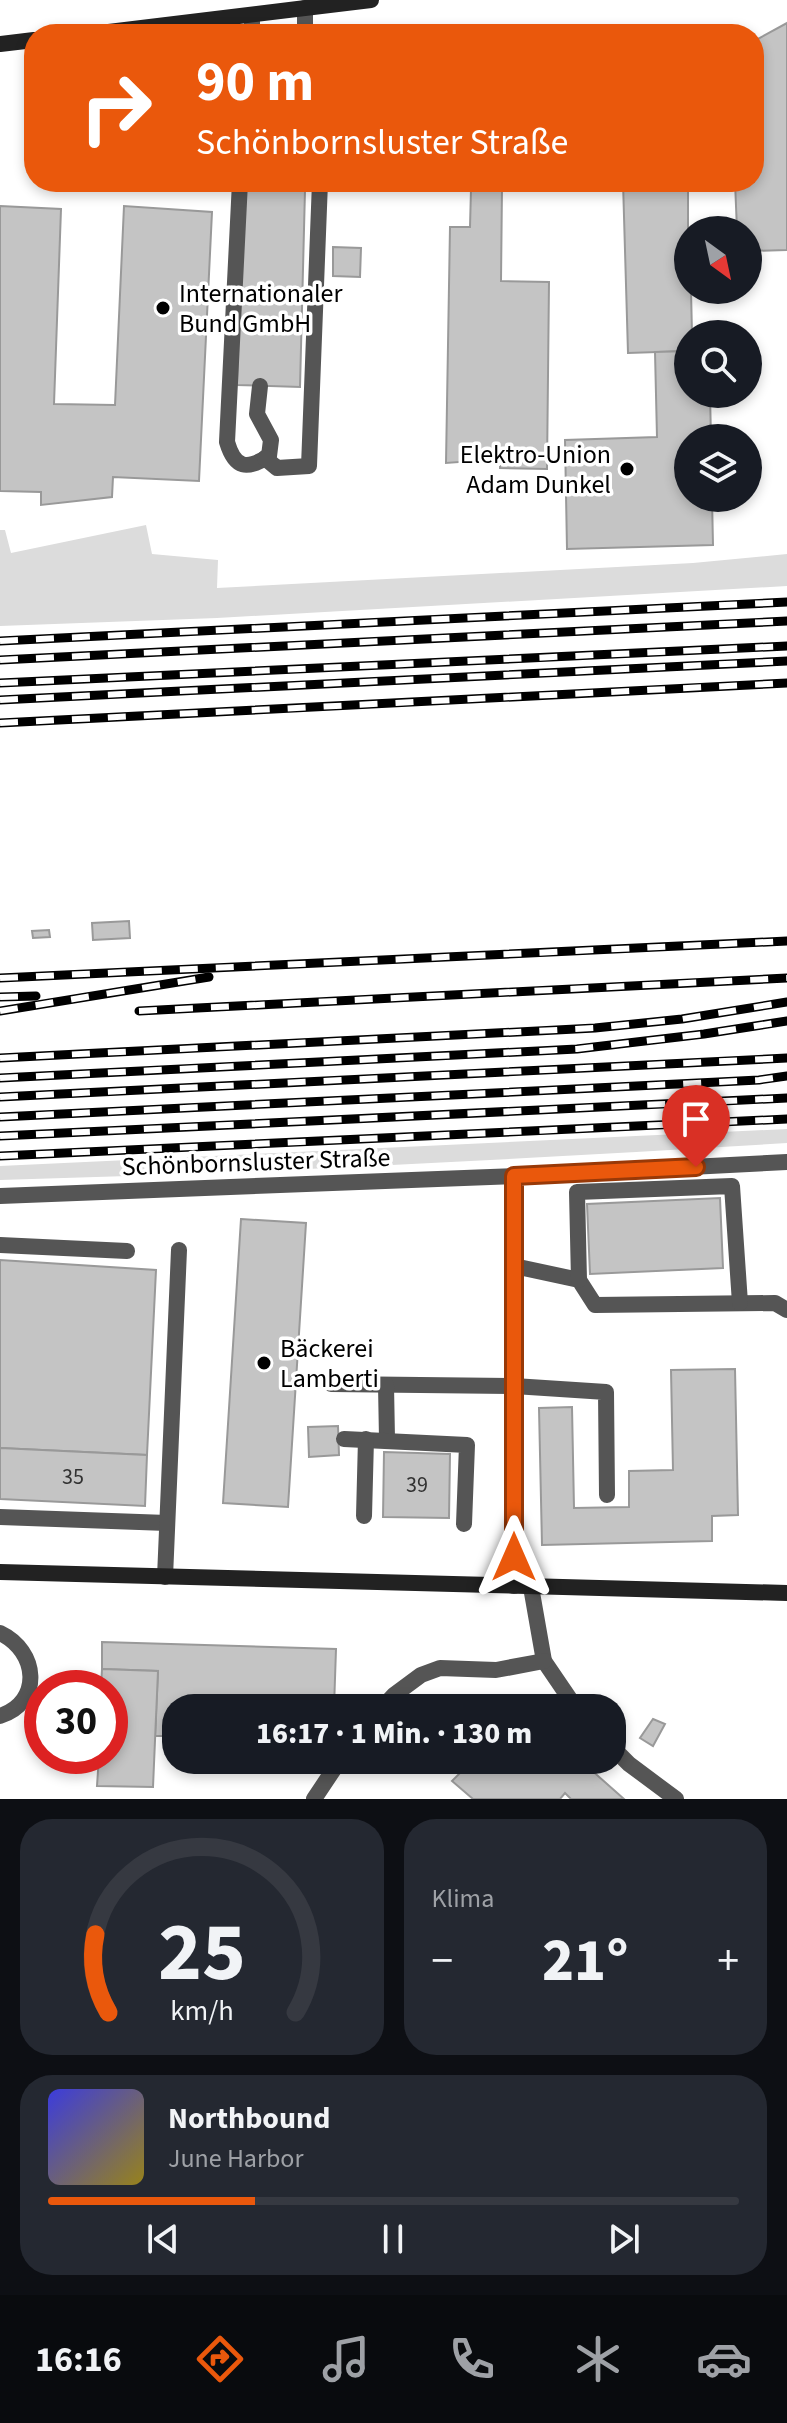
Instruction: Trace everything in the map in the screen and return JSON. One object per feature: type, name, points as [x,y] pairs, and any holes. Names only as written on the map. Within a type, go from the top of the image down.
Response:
[{"type":"street","points":[[176,24],[371,0]]},
{"type":"street","points":[[305,8],[305,24]]},
{"type":"street","points":[[252,15],[252,24]]},
{"type":"street","points":[[0,44],[24,41]]},
{"type":"street","points":[[240,192],[227,442],[231,457],[242,465],[255,464],[269,456],[271,440],[257,414],[260,386]]},
{"type":"street","points":[[265,458],[277,468],[309,466],[320,192]]},
{"type":"street","name":"Schönbornsluster Straße","points":[[0,1196],[787,1162]]},
{"type":"street","points":[[514,1176],[514,1586]]},
{"type":"street","points":[[740,1303],[732,1186],[577,1192],[579,1280],[595,1305],[775,1303],[787,1310]]},
{"type":"street","points":[[0,1245],[127,1251]]},
{"type":"street","points":[[165,1577],[179,1250]]},
{"type":"street","points":[[514,1266],[579,1280]]},
{"type":"street","points":[[331,1384],[514,1386],[606,1392],[607,1495]]},
{"type":"street","points":[[386,1385],[387,1439]]},
{"type":"street","points":[[344,1439],[467,1445],[464,1524]]},
{"type":"street","points":[[364,1516],[366,1439]]},
{"type":"street","points":[[0,1517],[167,1523]]},
{"type":"street","points":[[0,1572],[787,1593]]},
{"type":"street","points":[[531,1587],[544,1661],[566,1694]]},
{"type":"street","points":[[0,1633],[23,1649],[31,1677],[28,1692],[20,1704],[8,1714],[0,1716]]},
{"type":"street","points":[[395,1694],[421,1675],[440,1668],[496,1670],[544,1661]]},
{"type":"street","points":[[626,1761],[676,1799]]},
{"type":"street","points":[[314,1799],[331,1774]]},
{"type":"shaded area","points":[[146,525],[152,554],[218,560],[217,588],[693,563],[787,554],[787,586],[217,618],[0,626],[0,530],[5,530],[11,553]]},
{"type":"shaded area","points":[[787,1129],[787,1143],[394,1165],[0,1180],[0,1166]]},
{"type":"building","points":[[787,23],[787,250],[762,251],[762,216],[736,216],[735,192],[764,192],[764,36]]},
{"type":"building","points":[[243,192],[305,192],[300,387],[237,385]]},
{"type":"building","points":[[471,192],[502,192],[501,281],[549,282],[547,469],[500,468],[500,459],[446,463],[450,227],[470,227]]},
{"type":"building","points":[[623,192],[688,192],[688,216],[674,216],[674,304],[691,304],[692,320],[674,320],[674,351],[628,353]]},
{"type":"building","name":"Internationaler Bund GmbH","points":[[0,206],[61,209],[54,404],[115,405],[124,206],[212,212],[199,481],[113,477],[112,497],[41,505],[41,492],[0,491]]},
{"type":"building","points":[[333,247],[361,248],[360,277],[333,276]]},
{"type":"building","name":"Elektro-Union Adam Dunkel","points":[[674,351],[674,408],[710,408],[711,424],[674,424],[674,512],[712,512],[713,545],[567,549],[565,440],[657,437],[655,352]]},
{"type":"building","points":[[129,921],[130,938],[93,940],[92,923]]},
{"type":"building","points":[[49,930],[50,937],[33,938],[32,931]]},
{"type":"building","points":[[720,1198],[723,1268],[590,1274],[587,1204]]},
{"type":"building","name":"Bäckerei Lamberti","points":[[241,1219],[306,1223],[288,1507],[223,1503]]},
{"type":"building","points":[[0,1260],[156,1270],[147,1455],[0,1448]]},
{"type":"building","points":[[735,1369],[738,1515],[712,1516],[712,1541],[542,1545],[539,1408],[572,1407],[574,1508],[629,1507],[629,1471],[673,1470],[671,1370]]},
{"type":"building","points":[[338,1426],[339,1455],[309,1457],[308,1427]]},
{"type":"building","points":[[0,1448],[147,1455],[145,1506],[0,1499]]},
{"type":"building","points":[[384,1452],[450,1454],[449,1518],[383,1517]]},
{"type":"building","points":[[102,1642],[336,1649],[334,1694],[162,1694],[162,1736],[155,1736],[158,1671],[102,1669]]},
{"type":"building","points":[[102,1669],[158,1671],[153,1787],[97,1786],[98,1774],[128,1774],[128,1670]]},
{"type":"building","points":[[653,1719],[665,1724],[653,1746],[640,1738]]},
{"type":"building","points":[[459,1774],[596,1774],[624,1799],[571,1799],[565,1793],[560,1799],[473,1799],[452,1781]]},
{"type":"railway","points":[[0,641],[787,602]]},
{"type":"railway","points":[[0,660],[787,621]]},
{"type":"railway","points":[[0,683],[787,646]]},
{"type":"railway","points":[[0,700],[787,661]]},
{"type":"railway","points":[[0,723],[787,683]]},
{"type":"railway","points":[[0,978],[787,941]]},
{"type":"railway","points":[[0,1011],[209,977]]},
{"type":"railway","points":[[139,1011],[787,978]]},
{"type":"railway","points":[[0,997],[36,996]]},
{"type":"railway","points":[[0,1058],[595,1028],[682,1019],[787,1002]]},
{"type":"railway","points":[[0,1078],[577,1049],[787,1021]]},
{"type":"railway","points":[[0,1097],[787,1058]]},
{"type":"railway","points":[[0,1117],[759,1080],[787,1076]]},
{"type":"railway","points":[[0,1136],[787,1098]]},
{"type":"railway","points":[[0,1156],[787,1119]]},
{"type":"place","name":"Internationaler Bund GmbH","points":[[163,308]]},
{"type":"place","name":"Elektro-Union Adam Dunkel","points":[[627,469]]},
{"type":"place","name":"Bäckerei Lamberti","points":[[264,1363]]},
{"type":"route","points":[[514,1557],[514,1176],[696,1167]]}]
